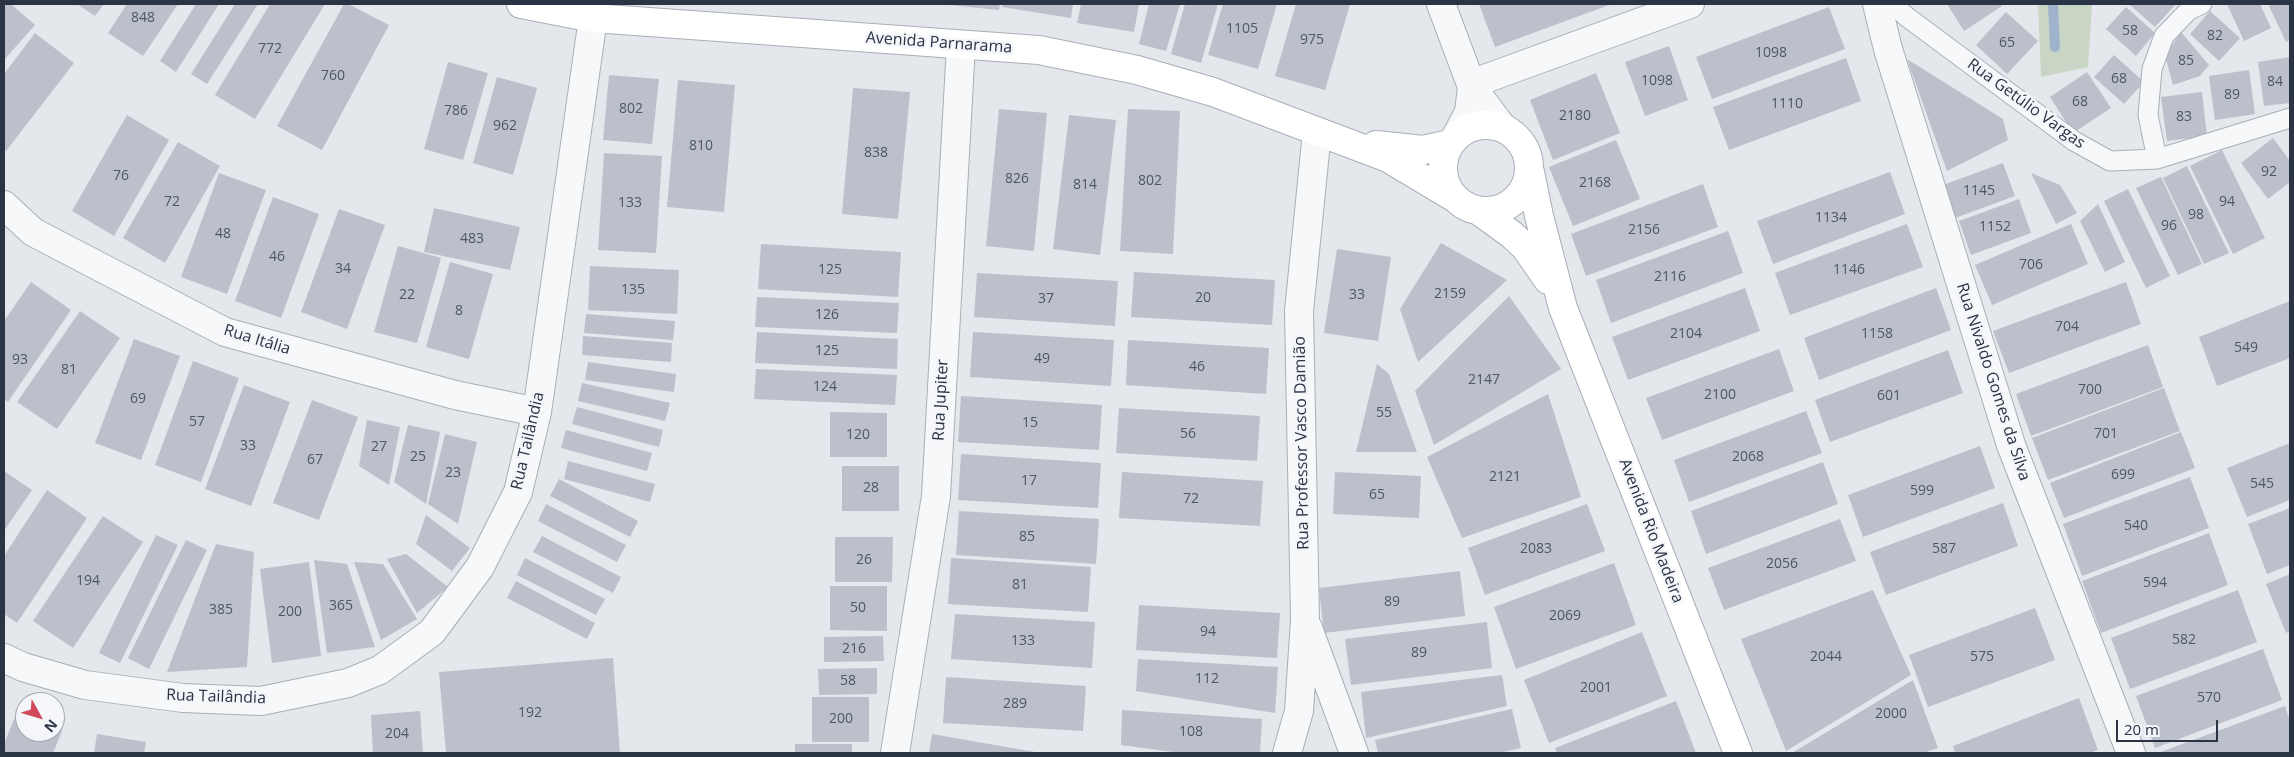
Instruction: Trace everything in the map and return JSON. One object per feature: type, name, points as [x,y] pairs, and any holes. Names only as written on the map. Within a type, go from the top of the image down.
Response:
[{"type":"main road","name":"Avenida Parnarama","points":[[521,4],[593,18],[1039,50],[1137,70],[1213,92],[1403,165],[1455,198]]},
{"type":"main road","points":[[1478,124],[1502,127],[1515,134],[1524,145],[1529,158],[1530,172],[1526,186],[1518,198],[1507,206],[1494,211],[1479,211],[1466,206],[1455,198],[1446,186],[1443,171],[1444,157],[1454,139],[1478,124]]},
{"type":"main road","name":"Avenida Parnarama","points":[[1345,142],[1423,150],[1454,139]]},
{"type":"main road","name":"Avenida Rio Madeira","points":[[1530,172],[1539,216],[1563,308],[1738,753]]},
{"type":"main road","name":"Avenida Rio Madeira","points":[[1479,211],[1511,234],[1525,247],[1535,260],[1563,308]]},
{"type":"street","points":[[1441,4],[1471,86],[1502,127]]},
{"type":"street","points":[[1471,86],[1690,4]]},
{"type":"street","name":"Rua Nivaldo Gomes da Silva","points":[[1877,4],[1888,49],[2010,445],[2131,753]]},
{"type":"street","name":"Rua Tailândia","points":[[4,658],[23,666],[85,685],[183,698],[261,701],[348,683],[380,670],[432,632],[480,567],[518,492],[537,412],[593,18]]},
{"type":"street","name":"Rua Jupiter","points":[[895,753],[936,496],[961,45]]},
{"type":"street","points":[[1454,139],[1468,112],[1471,86]]},
{"type":"street","name":"Rua Professor Vasco Damião","points":[[1287,753],[1298,711],[1305,620],[1299,310],[1317,132]]},
{"type":"street","name":"Rua Itália","points":[[4,205],[33,232],[225,332],[455,395],[537,412]]},
{"type":"street","points":[[1305,620],[1354,753]]},
{"type":"lane","name":"Rua Getúlio Vargas","points":[[1892,4],[2074,141],[2110,161],[2157,159],[2290,118]]},
{"type":"lane","points":[[2157,159],[2148,115],[2152,69],[2164,36],[2190,10],[2202,4]]},
{"type":"green space","points":[[2038,4],[2092,4],[2088,67],[2041,77]]},
{"type":"building","points":[[4,4],[11,4],[35,25],[4,60]]},
{"type":"building","points":[[77,4],[104,4],[95,16]]},
{"type":"building","points":[[127,4],[178,4],[143,56],[108,33]]},
{"type":"building","points":[[196,4],[219,4],[176,72],[160,61]]},
{"type":"building","points":[[235,4],[258,4],[207,84],[191,74]]},
{"type":"building","points":[[270,4],[325,4],[255,119],[215,95]]},
{"type":"building","points":[[344,4],[348,4],[389,25],[322,150],[277,126]]},
{"type":"building","points":[[940,4],[1000,4],[999,10]]},
{"type":"building","points":[[1003,4],[1073,4],[1071,18],[1002,7]]},
{"type":"building","points":[[1081,4],[1139,4],[1134,32],[1077,23]]},
{"type":"building","points":[[1149,4],[1180,4],[1166,51],[1139,44]]},
{"type":"building","points":[[1185,4],[1218,4],[1201,63],[1171,54]]},
{"type":"building","points":[[1223,4],[1277,4],[1258,69],[1208,55]]},
{"type":"building","points":[[1296,4],[1350,4],[1325,90],[1275,76]]},
{"type":"building","points":[[1479,4],[1608,4],[1609,5],[1495,47]]},
{"type":"building","points":[[1947,4],[2000,4],[2002,6],[1964,31]]},
{"type":"building","points":[[2129,4],[2176,4],[2155,27]]},
{"type":"building","points":[[2227,4],[2260,4],[2271,28],[2244,41]]},
{"type":"building","points":[[2273,4],[2290,4],[2290,40],[2286,42],[2269,6]]},
{"type":"building","points":[[1829,7],[1845,49],[1712,99],[1696,57]]},
{"type":"building","points":[[2126,7],[2155,33],[2136,56],[2106,29]]},
{"type":"building","points":[[2210,11],[2240,38],[2219,61],[2190,34]]},
{"type":"building","points":[[2006,12],[2038,41],[2007,74],[1976,45]]},
{"type":"building","points":[[2181,32],[2209,65],[2200,76],[2173,85],[2165,56]]},
{"type":"building","points":[[35,33],[74,63],[6,151],[4,149],[4,74]]},
{"type":"building","points":[[1669,46],[1688,100],[1645,116],[1625,62]]},
{"type":"building","points":[[2114,55],[2144,82],[2124,104],[2094,77]]},
{"type":"building","points":[[2290,57],[2290,103],[2264,106],[2258,62]]},
{"type":"building","points":[[1846,58],[1861,101],[1729,150],[1713,107]]},
{"type":"building","points":[[1907,59],[2003,119],[2008,140],[1947,171]]},
{"type":"building","points":[[448,62],[488,73],[463,160],[424,149]]},
{"type":"building","points":[[2249,70],[2255,114],[2215,120],[2209,76]]},
{"type":"building","points":[[2087,72],[2111,108],[2073,133],[2050,97]]},
{"type":"building","points":[[1596,73],[1620,133],[1553,160],[1530,100]]},
{"type":"building","points":[[609,75],[659,79],[652,144],[603,140]]},
{"type":"building","points":[[497,77],[537,88],[513,175],[473,163]]},
{"type":"building","points":[[678,80],[735,85],[724,212],[667,207]]},
{"type":"building","points":[[853,88],[910,92],[898,219],[842,214]]},
{"type":"building","points":[[2202,92],[2207,136],[2167,141],[2161,97]]},
{"type":"building","points":[[999,109],[1047,113],[1034,251],[986,246]]},
{"type":"building","points":[[1128,109],[1180,111],[1173,254],[1120,251]]},
{"type":"building","points":[[127,115],[169,140],[114,236],[72,211]]},
{"type":"building","points":[[1069,115],[1116,120],[1100,255],[1053,249]]},
{"type":"building","points":[[2273,138],[2290,161],[2290,182],[2268,199],[2241,163]]},
{"type":"building","points":[[1616,140],[1640,199],[1573,226],[1549,167]]},
{"type":"building","points":[[178,142],[220,166],[165,263],[123,238]]},
{"type":"building","points":[[2222,150],[2265,238],[2233,254],[2190,166]]},
{"type":"building","points":[[604,153],[662,156],[656,253],[598,250]]},
{"type":"building","points":[[2003,163],[2015,196],[1955,218],[1943,185]]},
{"type":"building","points":[[2187,166],[2229,253],[2204,264],[2163,178]]},
{"type":"building","points":[[1890,172],[1905,214],[1773,264],[1757,221]]},
{"type":"building","points":[[219,173],[266,190],[227,294],[181,277]]},
{"type":"building","points":[[2031,173],[2060,185],[2077,213],[2056,224]]},
{"type":"building","points":[[2161,177],[2202,264],[2178,275],[2136,188]]},
{"type":"building","points":[[1703,184],[1718,227],[1586,276],[1571,234]]},
{"type":"building","points":[[2128,189],[2170,276],[2146,288],[2104,201]]},
{"type":"building","points":[[273,197],[319,214],[281,318],[235,301]]},
{"type":"building","points":[[2019,199],[2031,233],[1971,255],[1959,221]]},
{"type":"building","points":[[2098,204],[2125,262],[2105,272],[2080,221]]},
{"type":"building","points":[[434,208],[520,227],[510,270],[424,252]]},
{"type":"building","points":[[339,209],[385,225],[347,329],[301,312]]},
{"type":"building","points":[[1907,224],[1923,267],[1790,315],[1775,273]]},
{"type":"building","points":[[2071,224],[2088,264],[1992,305],[1975,265]]},
{"type":"building","points":[[1728,231],[1743,273],[1611,323],[1596,280]]},
{"type":"building","points":[[1441,243],[1507,280],[1418,362],[1400,309]]},
{"type":"building","points":[[761,244],[901,252],[898,297],[758,289]]},
{"type":"building","points":[[398,246],[441,258],[417,343],[374,332]]},
{"type":"building","points":[[1337,249],[1391,257],[1378,341],[1324,333]]},
{"type":"building","points":[[450,262],[493,274],[469,359],[426,347]]},
{"type":"building","points":[[590,266],[679,270],[677,314],[588,310]]},
{"type":"building","points":[[1134,272],[1275,280],[1272,325],[1131,317]]},
{"type":"building","points":[[977,273],[1118,281],[1115,326],[974,317]]},
{"type":"building","points":[[31,282],[71,310],[8,402],[4,399],[4,321]]},
{"type":"building","points":[[2126,282],[2141,324],[2009,373],[1993,331]]},
{"type":"building","points":[[1745,288],[1760,331],[1628,380],[1612,337]]},
{"type":"building","points":[[1936,288],[1951,330],[1819,380],[1804,338]]},
{"type":"building","points":[[1509,296],[1561,369],[1434,445],[1415,391]]},
{"type":"building","points":[[757,297],[899,303],[897,333],[755,327]]},
{"type":"building","points":[[2290,301],[2290,358],[2217,386],[2199,337]]},
{"type":"building","points":[[80,311],[120,338],[57,429],[17,402]]},
{"type":"building","points":[[586,314],[675,321],[673,340],[584,333]]},
{"type":"building","points":[[757,332],[898,339],[897,369],[755,363]]},
{"type":"building","points":[[973,332],[1114,340],[1111,386],[970,377]]},
{"type":"building","points":[[583,336],[672,343],[671,362],[582,355]]},
{"type":"building","points":[[134,339],[180,356],[141,460],[95,443]]},
{"type":"building","points":[[1128,340],[1269,348],[1266,394],[1126,385]]},
{"type":"building","points":[[2148,345],[2163,387],[2031,436],[2016,394]]},
{"type":"building","points":[[1779,349],[1794,391],[1662,440],[1646,398]]},
{"type":"building","points":[[1948,350],[1963,393],[1830,442],[1815,400]]},
{"type":"building","points":[[193,361],[239,378],[201,482],[155,465]]},
{"type":"building","points":[[588,362],[676,374],[674,392],[585,380]]},
{"type":"building","points":[[1377,364],[1389,374],[1417,452],[1356,452]]},
{"type":"building","points":[[756,369],[897,375],[895,405],[754,399]]},
{"type":"building","points":[[582,383],[670,403],[665,421],[578,401]]},
{"type":"building","points":[[244,385],[290,402],[251,506],[205,489]]},
{"type":"building","points":[[2164,388],[2180,431],[2048,480],[2032,438]]},
{"type":"building","points":[[1548,394],[1581,497],[1462,538],[1427,457]]},
{"type":"building","points":[[961,396],[1102,405],[1099,450],[958,442]]},
{"type":"building","points":[[312,400],[358,417],[319,520],[273,503]]},
{"type":"building","points":[[577,407],[663,430],[659,447],[572,424]]},
{"type":"building","points":[[1119,408],[1260,416],[1257,461],[1116,453]]},
{"type":"building","points":[[1806,411],[1822,453],[1689,502],[1674,460]]},
{"type":"building","points":[[830,412],[887,413],[887,457],[830,457]]},
{"type":"building","points":[[367,420],[400,427],[389,485],[359,466]]},
{"type":"building","points":[[408,425],[440,432],[426,504],[394,482]]},
{"type":"building","points":[[566,430],[652,453],[647,471],[561,448]]},
{"type":"building","points":[[2181,432],[2195,468],[2064,518],[2050,483]]},
{"type":"building","points":[[445,434],[477,442],[458,524],[428,504]]},
{"type":"building","points":[[2290,443],[2290,500],[2247,517],[2227,468]]},
{"type":"building","points":[[1980,446],[1995,488],[1863,537],[1848,495]]},
{"type":"building","points":[[961,454],[1101,463],[1098,508],[958,500]]},
{"type":"building","points":[[568,461],[655,484],[650,502],[564,479]]},
{"type":"building","points":[[1823,462],[1838,504],[1706,554],[1691,511]]},
{"type":"building","points":[[842,466],[899,466],[899,511],[842,511]]},
{"type":"building","points":[[4,471],[32,490],[4,531]]},
{"type":"building","points":[[1122,472],[1263,481],[1260,526],[1119,518]]},
{"type":"building","points":[[1335,472],[1421,476],[1419,518],[1333,514]]},
{"type":"building","points":[[2190,477],[2209,528],[2082,576],[2063,524]]},
{"type":"building","points":[[559,479],[638,521],[630,537],[550,496]]},
{"type":"building","points":[[47,490],[87,518],[17,623],[4,614],[4,556]]},
{"type":"building","points":[[2003,503],[2018,546],[1886,595],[1870,552]]},
{"type":"building","points":[[546,504],[626,545],[617,562],[538,521]]},
{"type":"building","points":[[1587,504],[1605,551],[1485,595],[1468,548]]},
{"type":"building","points":[[2290,508],[2290,565],[2267,574],[2248,524]]},
{"type":"building","points":[[959,511],[1099,519],[1096,564],[956,555]]},
{"type":"building","points":[[426,515],[470,548],[452,571],[416,544]]},
{"type":"building","points":[[103,516],[143,542],[73,648],[33,621]]},
{"type":"building","points":[[1840,519],[1856,561],[1724,610],[1708,568]]},
{"type":"building","points":[[2209,533],[2228,585],[2101,633],[2082,581]]},
{"type":"building","points":[[156,535],[178,545],[120,663],[99,653]]},
{"type":"building","points":[[542,536],[621,577],[613,593],[533,552]]},
{"type":"building","points":[[835,537],[893,537],[892,582],[835,582]]},
{"type":"building","points":[[186,540],[207,550],[149,669],[128,658]]},
{"type":"building","points":[[216,544],[254,552],[247,667],[167,672]]},
{"type":"building","points":[[406,554],[448,587],[417,613],[387,559]]},
{"type":"building","points":[[525,558],[605,599],[596,615],[517,575]]},
{"type":"building","points":[[951,558],[1091,567],[1088,612],[948,604]]},
{"type":"building","points":[[314,560],[347,564],[375,647],[327,653]]},
{"type":"building","points":[[309,562],[321,656],[272,663],[260,569]]},
{"type":"building","points":[[354,562],[383,564],[417,619],[381,640]]},
{"type":"building","points":[[1614,563],[1636,625],[1516,669],[1494,607]]},
{"type":"building","points":[[1460,571],[1465,616],[1324,633],[1319,588]]},
{"type":"building","points":[[2290,574],[2290,631],[2286,633],[2266,584]]},
{"type":"building","points":[[516,581],[595,623],[587,639],[507,598]]},
{"type":"building","points":[[830,586],[887,586],[887,631],[830,630]]},
{"type":"building","points":[[1873,590],[1911,675],[1786,751],[1741,639]]},
{"type":"building","points":[[2238,590],[2257,642],[2130,689],[2111,638]]},
{"type":"building","points":[[1139,605],[1280,613],[1277,658],[1136,650]]},
{"type":"building","points":[[2035,608],[2055,660],[1928,707],[1909,655]]},
{"type":"building","points":[[955,614],[1095,622],[1092,668],[951,659]]},
{"type":"building","points":[[1487,622],[1492,668],[1351,685],[1345,639]]},
{"type":"building","points":[[1642,632],[1667,696],[1549,743],[1524,680]]},
{"type":"building","points":[[883,636],[884,661],[824,662],[824,637]]},
{"type":"building","points":[[2263,649],[2282,700],[2155,748],[2136,696]]},
{"type":"building","points":[[613,658],[620,753],[446,753],[439,672]]},
{"type":"building","points":[[1138,659],[1278,667],[1275,713],[1136,691]]},
{"type":"building","points":[[877,668],[877,694],[819,695],[818,669]]},
{"type":"building","points":[[1502,675],[1507,706],[1366,738],[1361,692]]},
{"type":"building","points":[[946,677],[1086,686],[1083,731],[943,723]]},
{"type":"building","points":[[1913,680],[1938,748],[1923,753],[1792,753]]},
{"type":"building","points":[[812,697],[869,697],[869,742],[812,742]]},
{"type":"building","points":[[2079,698],[2098,750],[2089,753],[1955,753],[1953,746]]},
{"type":"building","points":[[1676,701],[1696,753],[1557,753],[1555,748]]},
{"type":"building","points":[[2285,706],[2290,721],[2290,753],[2158,753]]},
{"type":"building","points":[[1512,709],[1521,748],[1499,753],[1378,753],[1375,740]]},
{"type":"building","points":[[1122,710],[1262,719],[1260,753],[1180,753],[1121,745]]},
{"type":"building","points":[[420,711],[423,753],[373,753],[371,715]]},
{"type":"building","points":[[15,717],[15,742],[58,742],[53,753],[4,753],[4,744]]},
{"type":"building","points":[[97,734],[146,742],[144,753],[94,753]]},
{"type":"building","points":[[932,734],[1035,752],[1035,753],[929,753]]},
{"type":"building","points":[[795,744],[852,744],[852,753],[795,753]]},
{"type":"waterway","points":[[2053,4],[2055,47]]}]
